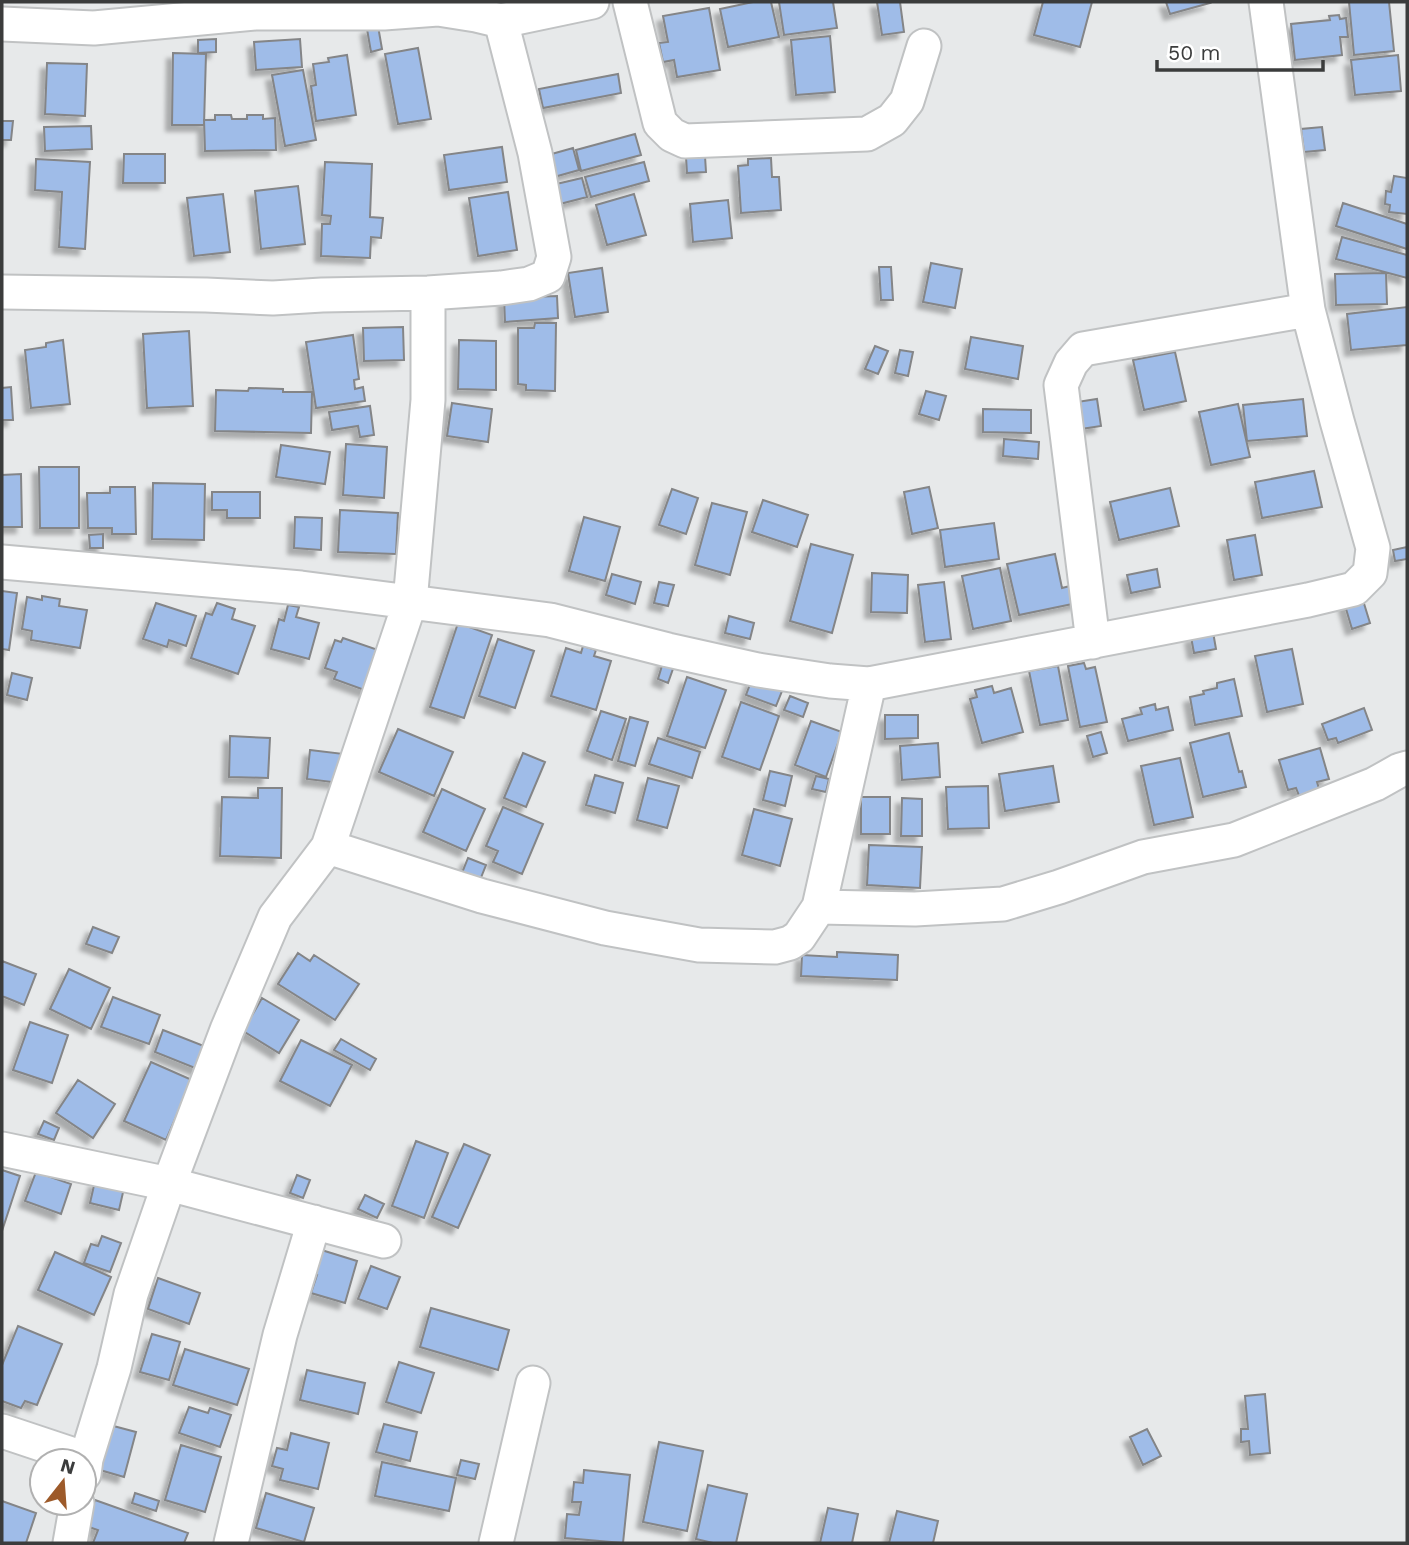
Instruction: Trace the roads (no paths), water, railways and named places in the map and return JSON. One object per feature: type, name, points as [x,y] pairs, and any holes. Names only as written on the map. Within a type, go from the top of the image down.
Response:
[{"type":"street","points":[[2,24],[94,28],[255,13],[383,7],[438,9],[501,21],[592,2]]},
{"type":"street","points":[[630,2],[660,123],[672,135],[685,141],[867,134],[892,120],[907,101],[924,46]]},
{"type":"street","points":[[2,562],[300,588],[550,620],[758,670],[869,684],[1295,603],[1354,589],[1370,573],[1373,548],[1308,310],[1266,2]]},
{"type":"street","points":[[2,292],[273,298],[501,288],[529,284],[548,276],[554,257],[535,153],[501,21]]},
{"type":"street","points":[[91,1447],[114,1368],[131,1294],[227,1030],[275,917],[328,847],[410,601],[428,400],[428,293]]},
{"type":"street","points":[[1093,642],[1061,386],[1070,363],[1083,349],[1308,310]]},
{"type":"street","points":[[328,847],[482,896],[605,928],[699,946],[775,947],[790,943],[799,937],[819,907],[869,684]]},
{"type":"street","points":[[819,907],[915,909],[1003,904],[1143,857],[1234,840],[1375,784],[1407,768]]},
{"type":"street","points":[[2,1149],[169,1184],[384,1241]]},
{"type":"street","points":[[232,1543],[280,1335],[314,1222]]},
{"type":"street","points":[[496,1543],[533,1383]]},
{"type":"street","points":[[2,1431],[39,1447]]},
{"type":"street","points":[[69,1543],[74,1517]]}]
